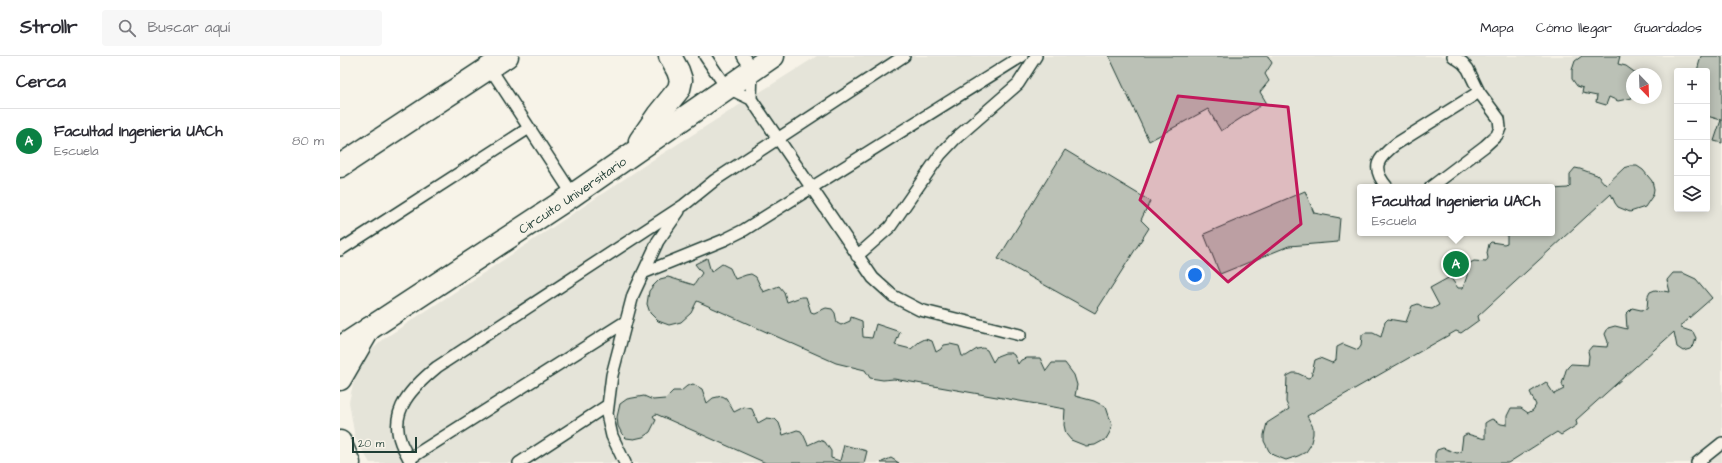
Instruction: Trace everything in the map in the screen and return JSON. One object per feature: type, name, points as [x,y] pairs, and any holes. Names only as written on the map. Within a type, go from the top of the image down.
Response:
[{"type":"main road","points":[[634,151],[649,127],[679,89],[681,80],[670,56]]},
{"type":"main road","name":"Circuito Universitario","points":[[340,348],[573,195],[726,87],[748,63],[773,56]]},
{"type":"main road","points":[[340,166],[498,62]]},
{"type":"main road","points":[[340,379],[369,329]]},
{"type":"main road","points":[[340,442],[349,463]]},
{"type":"lane","points":[[705,56],[726,87],[752,99]]},
{"type":"lane","points":[[625,322],[410,461],[401,442],[397,426],[399,410],[407,396],[417,384],[437,367],[684,205],[716,180],[904,56]]},
{"type":"lane","points":[[643,273],[724,240],[744,230],[1022,56]]},
{"type":"lane","points":[[858,256],[890,227],[945,150],[1018,84],[1036,56]]},
{"type":"lane","points":[[1435,184],[1485,146],[1497,135],[1500,128],[1499,119],[1479,92],[1468,69],[1463,63],[1453,56]]},
{"type":"lane","points":[[498,62],[529,128],[573,195]]},
{"type":"lane","points":[[748,63],[752,99],[778,140],[873,278],[893,296],[920,310],[1020,336]]},
{"type":"lane","points":[[1384,184],[1378,168],[1379,160],[1385,152],[1479,92]]},
{"type":"lane","points":[[340,250],[529,128]]},
{"type":"lane","points":[[625,463],[612,436],[607,414],[612,375],[633,295],[658,241],[684,205]]},
{"type":"lane","points":[[519,463],[608,406]]},
{"type":"lane","points":[[1697,463],[1722,443]]},
{"type":"highlighted area","points":[[1178,96],[1288,107],[1301,224],[1228,282],[1140,200]]},
{"type":"shaded area","points":[[817,56],[1722,56],[1722,463],[370,463],[355,438],[349,402],[358,362],[385,338],[651,161]]},
{"type":"building","points":[[1109,56],[1268,56],[1272,63],[1265,74],[1269,81],[1260,92],[1266,102],[1221,131],[1208,109],[1149,141]]},
{"type":"building","points":[[1582,56],[1620,56],[1618,64],[1629,68],[1626,68],[1626,99],[1618,101],[1609,97],[1606,105],[1596,102],[1597,96],[1582,93],[1583,88],[1577,86],[1572,79],[1572,70],[1575,61]]},
{"type":"building","points":[[1701,56],[1722,56],[1722,143],[1714,141],[1721,120],[1710,117],[1710,68],[1698,68]]},
{"type":"building","points":[[1065,150],[1150,201],[1141,220],[1149,228],[1095,313],[998,259]]},
{"type":"building","points":[[1637,166],[1643,170],[1652,181],[1654,189],[1653,195],[1645,207],[1630,212],[1618,207],[1611,194],[1478,316],[1479,320],[1461,333],[1456,331],[1307,416],[1313,427],[1313,434],[1310,446],[1306,452],[1286,460],[1273,455],[1269,451],[1264,441],[1267,423],[1289,409],[1286,402],[1287,376],[1297,373],[1308,378],[1311,377],[1315,360],[1320,358],[1332,363],[1336,360],[1337,347],[1343,344],[1358,350],[1361,346],[1362,335],[1365,333],[1373,333],[1381,337],[1385,322],[1388,319],[1406,322],[1412,306],[1418,304],[1425,308],[1432,309],[1439,305],[1430,288],[1450,277],[1458,288],[1463,288],[1467,276],[1468,264],[1474,261],[1486,262],[1488,258],[1487,253],[1489,244],[1491,242],[1507,243],[1507,236],[1555,236],[1555,189],[1568,188],[1570,186],[1570,174],[1575,168],[1597,175],[1606,185],[1624,168]]},
{"type":"building","points":[[1305,191],[1314,213],[1340,218],[1338,242],[1289,246],[1220,274],[1204,234]]},
{"type":"building","points":[[707,258],[711,272],[722,264],[730,268],[735,279],[751,274],[756,277],[763,292],[779,286],[784,292],[787,302],[801,297],[806,297],[811,312],[814,313],[826,308],[832,309],[835,313],[837,323],[841,325],[850,321],[851,317],[862,321],[863,337],[872,338],[876,324],[900,332],[895,345],[911,349],[925,339],[932,341],[936,352],[944,345],[950,344],[959,346],[962,356],[966,356],[977,349],[983,348],[987,350],[993,362],[997,356],[1005,353],[1011,353],[1014,355],[1018,364],[1021,360],[1027,358],[1040,358],[1046,371],[1052,363],[1065,363],[1074,375],[1077,385],[1075,396],[1094,401],[1106,407],[1112,425],[1110,432],[1106,439],[1095,445],[1086,446],[1071,440],[1066,434],[1064,425],[1065,409],[894,379],[883,380],[870,378],[865,370],[836,363],[697,301],[691,313],[681,322],[669,325],[658,321],[650,313],[647,304],[649,291],[660,279],[668,277],[694,285],[702,273],[695,264]]},
{"type":"building","points":[[1673,273],[1683,273],[1696,279],[1712,298],[1681,325],[1681,328],[1693,332],[1696,338],[1694,345],[1690,349],[1683,351],[1677,347],[1674,332],[1576,420],[1577,425],[1561,435],[1557,432],[1508,463],[1435,463],[1435,454],[1437,450],[1443,448],[1457,453],[1461,452],[1463,436],[1467,434],[1485,439],[1485,423],[1488,421],[1492,419],[1501,424],[1507,425],[1507,416],[1511,408],[1521,408],[1528,413],[1533,410],[1536,405],[1530,392],[1546,382],[1554,394],[1564,389],[1562,384],[1568,367],[1571,364],[1588,365],[1588,351],[1592,346],[1607,347],[1608,342],[1605,334],[1608,328],[1615,326],[1627,329],[1626,314],[1632,308],[1641,310],[1647,309],[1648,296],[1650,292],[1655,290],[1670,292],[1667,280]]},
{"type":"building","points":[[693,384],[702,389],[707,403],[713,398],[722,396],[726,398],[734,412],[744,407],[752,409],[758,423],[767,418],[775,419],[779,423],[783,435],[797,430],[801,431],[808,445],[819,440],[825,442],[831,451],[831,458],[840,461],[844,445],[867,451],[864,463],[766,463],[656,414],[653,416],[656,420],[650,432],[643,437],[634,439],[626,438],[622,434],[618,426],[617,417],[620,404],[627,399],[644,396],[653,400],[665,399],[673,391],[681,391],[687,386]]},
{"type":"building","points":[[891,458],[899,463],[881,463],[882,462]]},
{"type":"place","name":"Facultad Ingenieria UACh","points":[[1456,264]]}]
